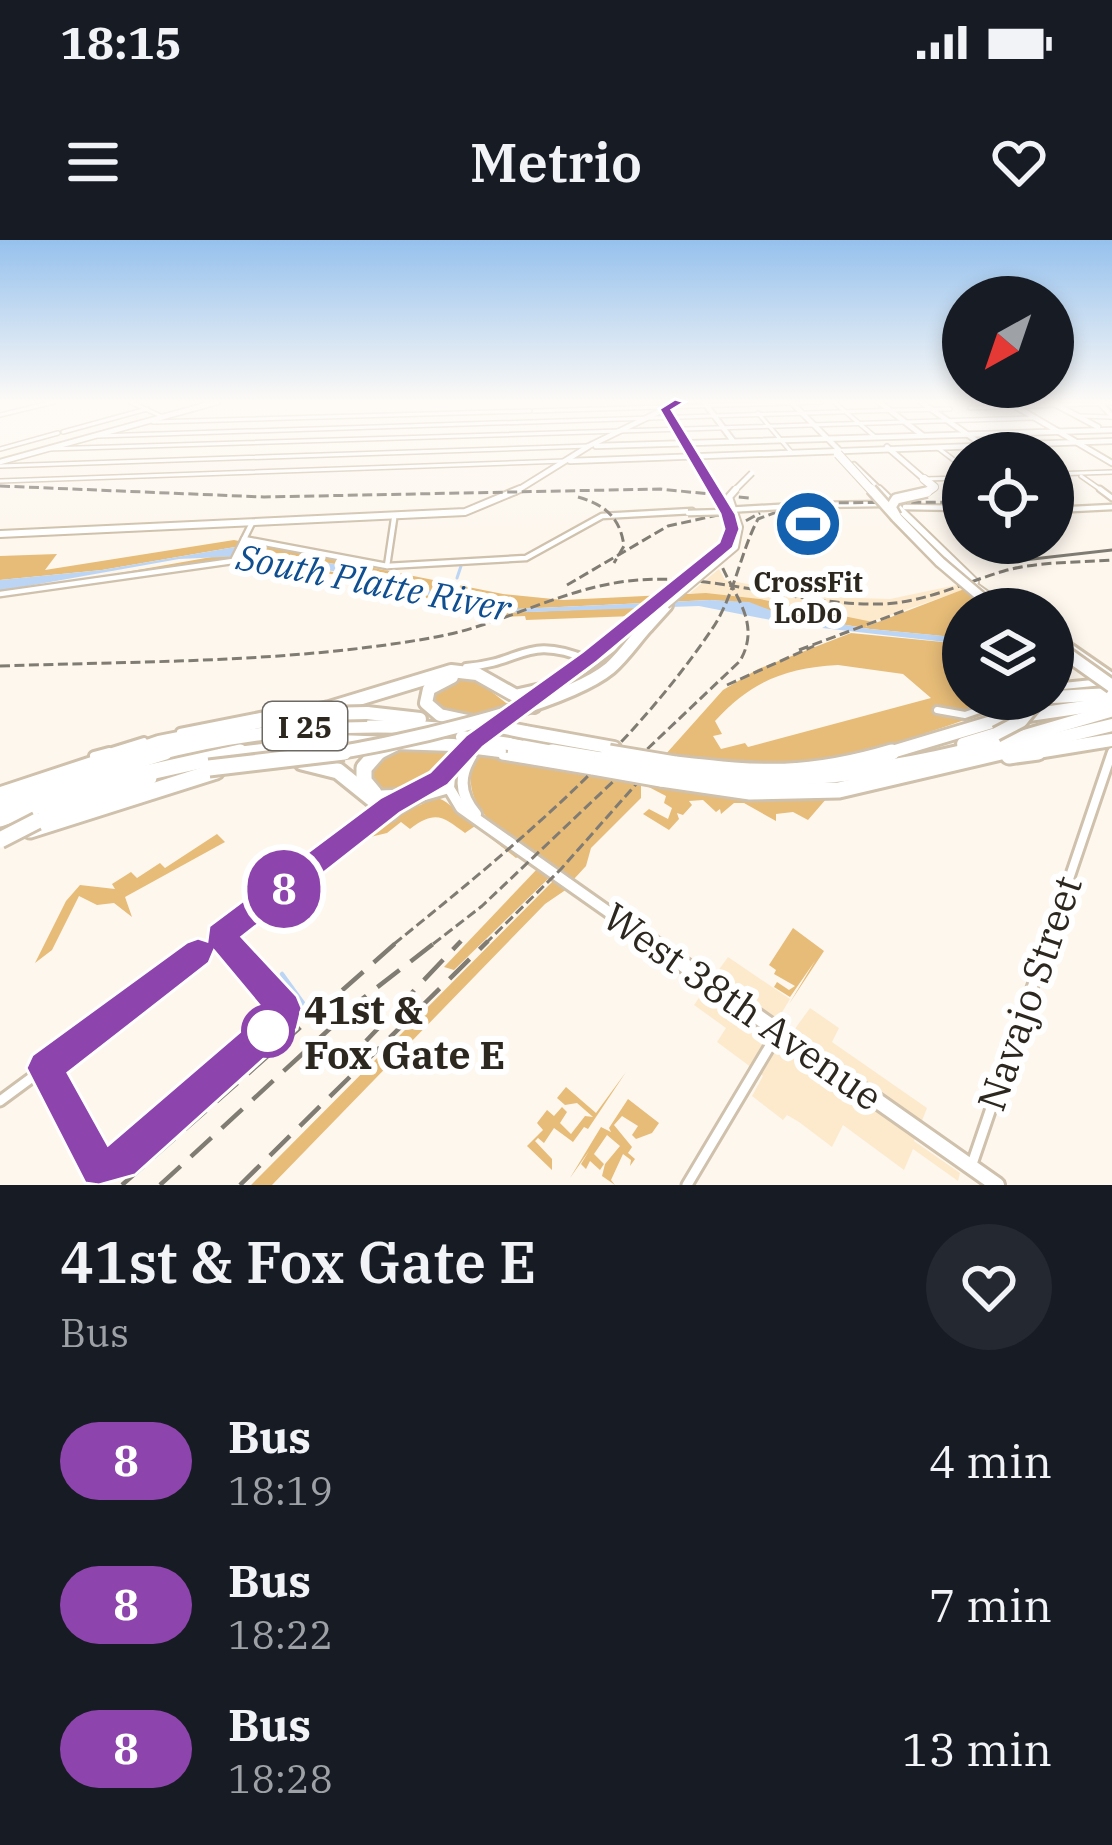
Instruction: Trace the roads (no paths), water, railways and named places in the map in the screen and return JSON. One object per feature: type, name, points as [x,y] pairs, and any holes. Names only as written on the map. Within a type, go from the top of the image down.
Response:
[{"type":"highway","points":[[839,453],[969,588]]},
{"type":"highway","points":[[896,517],[895,500],[928,485]]},
{"type":"highway","points":[[46,820],[209,768],[365,749],[554,698],[609,669],[644,622],[666,605]]},
{"type":"highway","points":[[1074,661],[1111,697]]},
{"type":"highway","points":[[0,818],[159,742],[342,705],[442,673],[465,670],[529,706]]},
{"type":"highway","points":[[0,818],[59,805],[184,753],[198,739],[328,716],[446,674],[486,681],[512,705],[500,723]]},
{"type":"highway","points":[[465,739],[437,714],[426,696],[436,684],[450,677],[474,678],[529,697],[546,689]]},
{"type":"highway","points":[[512,693],[529,706]]},
{"type":"highway","points":[[1074,697],[1111,697]]},
{"type":"highway","points":[[668,772],[737,781],[821,781],[872,774],[990,746],[1111,697]]},
{"type":"highway","name":"I 25","points":[[604,757],[638,757],[668,772],[819,771],[947,743],[1019,715],[1111,697]]},
{"type":"highway","name":"I 25","points":[[184,753],[314,740],[513,741],[604,757],[730,790],[802,792],[855,788],[937,768],[1111,697]]},
{"type":"highway","points":[[284,716],[367,713],[444,727]]},
{"type":"highway","points":[[821,781],[1009,728],[1017,720]]},
{"type":"highway","name":"I 25","points":[[0,818],[101,768],[316,725],[444,727],[465,739],[513,741]]},
{"type":"highway","points":[[0,818],[112,772],[228,744],[339,732],[465,739]]},
{"type":"highway","points":[[937,768],[1112,740]]},
{"type":"highway","points":[[513,741],[604,757]]},
{"type":"highway","points":[[395,803],[364,782],[365,764],[382,750],[414,742]]},
{"type":"highway","points":[[0,818],[46,820],[184,778],[269,763],[324,765],[358,788],[395,803]]},
{"type":"main road","points":[[0,464],[57,446]]},
{"type":"main road","points":[[252,524],[436,517],[498,505],[590,446]]},
{"type":"main road","points":[[395,803],[454,785],[474,751],[733,549],[740,532],[687,446]]},
{"type":"main road","points":[[644,622],[721,552],[732,532],[729,496],[750,476],[752,467],[737,446]]},
{"type":"main road","points":[[833,446],[983,588]]},
{"type":"main road","points":[[886,446],[928,485]]},
{"type":"main road","points":[[1084,446],[1112,467]]},
{"type":"main road","points":[[0,535],[436,517],[498,502],[552,464],[565,461],[942,448]]},
{"type":"main road","points":[[395,803],[439,778],[465,739],[529,706],[589,661]]},
{"type":"main road","points":[[454,785],[465,739]]},
{"type":"main road","points":[[395,803],[454,785]]},
{"type":"main road","name":"West 38th Avenue","points":[[454,785],[456,802],[997,1185]]},
{"type":"main road","name":"West 38th Avenue","points":[[454,785],[489,826]]},
{"type":"main road","points":[[433,792],[456,802]]},
{"type":"street","points":[[47,449],[155,446]]},
{"type":"street","points":[[0,464],[587,446]]},
{"type":"street","points":[[787,446],[792,452]]},
{"type":"street","points":[[938,448],[942,451]]},
{"type":"street","points":[[0,481],[552,464]]},
{"type":"street","points":[[1074,473],[1112,467]]},
{"type":"street","points":[[1077,473],[1112,498]]},
{"type":"street","points":[[928,485],[942,482]]},
{"type":"street","points":[[243,541],[384,566],[532,556],[602,516],[634,512],[853,505],[942,508]]},
{"type":"street","points":[[1074,510],[1112,508]]},
{"type":"street","points":[[384,566],[394,519]]},
{"type":"street","points":[[0,595],[234,559],[252,524]]},
{"type":"street","points":[[0,818],[128,745],[333,702],[439,669],[486,666],[532,644],[559,646],[589,661]]},
{"type":"street","points":[[1074,691],[1111,697]]},
{"type":"street","points":[[938,710],[942,711]]},
{"type":"street","name":"Navajo Street","points":[[972,1167],[1112,751]]},
{"type":"street","points":[[0,1101],[395,803]]},
{"type":"street","points":[[688,1185],[779,1031]]},
{"type":"water","points":[[235,547],[376,571],[444,596],[516,609],[749,602],[781,614],[942,636],[942,642],[796,625],[699,606],[501,613],[446,602],[397,582],[244,556],[179,559],[0,591],[0,580],[102,570]]},
{"type":"waterway","name":"South Platte River","points":[[457,578],[461,566]]},
{"type":"waterway","points":[[282,974],[308,1010]]},
{"type":"tram line","points":[[1074,554],[1112,550]]},
{"type":"railway","points":[[0,486],[264,497],[660,489],[749,498]]},
{"type":"railway","points":[[578,497],[603,508],[615,520],[624,546],[619,555]]},
{"type":"railway","points":[[732,586],[758,519],[801,503],[942,502]]},
{"type":"railway","points":[[619,555],[668,526],[759,506]]},
{"type":"railway","points":[[732,585],[716,551],[729,530],[760,513]]},
{"type":"railway","points":[[567,585],[619,555]]},
{"type":"railway","points":[[614,563],[619,555]]},
{"type":"railway","points":[[732,586],[818,600],[897,603],[1017,568],[1112,560]]},
{"type":"railway","points":[[0,666],[328,652],[436,637],[603,585],[660,579],[732,585]]},
{"type":"railway","points":[[394,944],[524,836],[605,759],[679,675],[720,616],[732,586]]},
{"type":"railway","points":[[433,944],[482,906],[740,661],[748,632],[732,586]]},
{"type":"railway","points":[[799,650],[906,610]]},
{"type":"railway","points":[[727,685],[814,646]]},
{"type":"railway","points":[[485,944],[561,869],[662,755]]},
{"type":"railway","points":[[122,1185],[398,941]]},
{"type":"railway","points":[[160,1185],[362,999],[437,941]]},
{"type":"railway","points":[[366,1041],[461,941]]},
{"type":"railway","points":[[240,1185],[488,941]]},
{"type":"place","name":"CrossFit LoDo","points":[[808,524]]},
{"type":"place","name":"41st & Fox Gate E","points":[[268,1031]]}]
